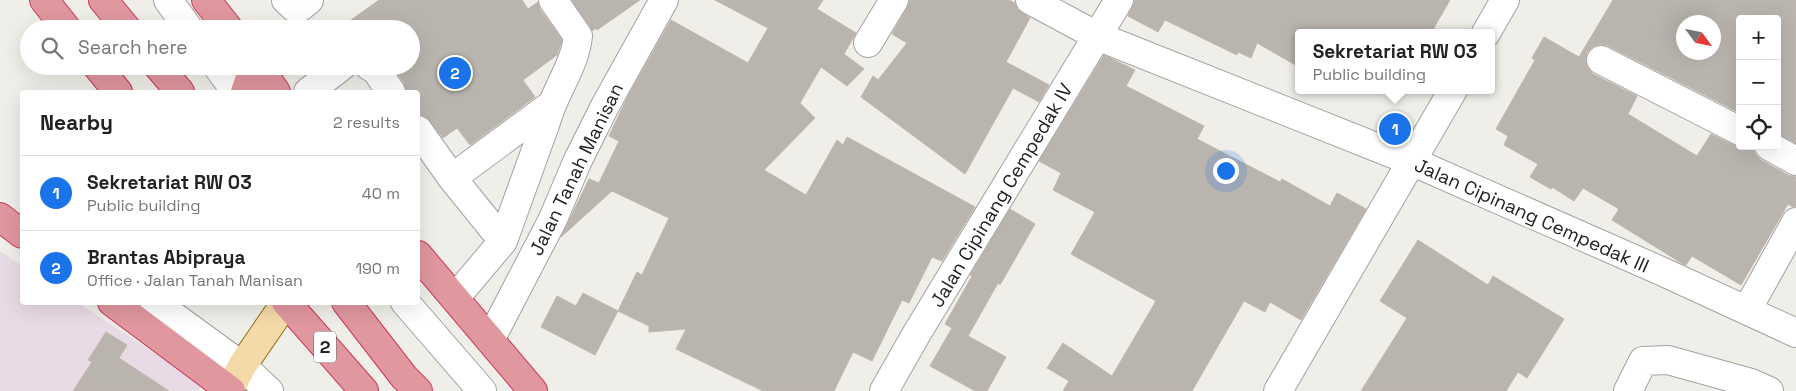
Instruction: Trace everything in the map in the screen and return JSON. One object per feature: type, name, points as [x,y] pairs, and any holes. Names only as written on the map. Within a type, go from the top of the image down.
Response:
[{"type":"highway","points":[[44,0],[60,20]]},
{"type":"highway","points":[[206,0],[222,20]]},
{"type":"highway","points":[[104,75],[116,90]]},
{"type":"highway","points":[[166,75],[178,90]]},
{"type":"highway","points":[[246,90],[251,75]]},
{"type":"highway","points":[[264,75],[275,90]]},
{"type":"highway","points":[[0,210],[20,217]]},
{"type":"highway","points":[[0,217],[20,232]]},
{"type":"highway","points":[[420,257],[490,340],[523,387]]},
{"type":"highway","points":[[116,305],[230,391]]},
{"type":"highway","name":"2","points":[[289,305],[364,391]]},
{"type":"highway","name":"2","points":[[348,305],[418,391]]},
{"type":"main road","points":[[230,391],[242,366],[284,305]]},
{"type":"street","points":[[168,0],[183,20]]},
{"type":"street","points":[[286,0],[295,8],[299,8],[309,0]]},
{"type":"street","points":[[455,298],[503,241],[551,105],[577,48],[578,36],[553,0]]},
{"type":"street","name":"Jalan Tanah Manisan","points":[[490,340],[553,219],[577,162],[605,106],[664,0]]},
{"type":"street","points":[[868,43],[894,0]]},
{"type":"street","name":"Jalan Cipinang Cempedak III","points":[[1030,0],[1097,36],[1411,162],[1661,271],[1796,333]]},
{"type":"street","name":"Jalan Cipinang Cempedak IV","points":[[884,391],[1119,0]]},
{"type":"street","points":[[1488,29],[1506,0]]},
{"type":"street","points":[[1601,60],[1736,129]]},
{"type":"street","points":[[224,75],[235,90]]},
{"type":"street","points":[[311,90],[330,75]]},
{"type":"street","points":[[379,75],[390,90]]},
{"type":"street","points":[[1278,391],[1451,94]]},
{"type":"street","points":[[452,178],[551,105]]},
{"type":"street","points":[[420,133],[452,178],[503,241]]},
{"type":"street","points":[[1776,150],[1796,161]]},
{"type":"street","points":[[0,210],[20,223]]},
{"type":"street","points":[[1747,310],[1796,222]]},
{"type":"street","points":[[158,305],[242,366],[269,391]]},
{"type":"street","points":[[409,305],[482,391]]},
{"type":"street","points":[[1628,391],[1643,361],[1668,360],[1751,383],[1769,391]]},
{"type":"shaded area","points":[[0,251],[20,265],[20,305],[81,305],[202,384],[198,391],[0,391]]},
{"type":"building","points":[[379,0],[522,0],[528,9],[538,2],[540,9],[562,40],[557,55],[523,80],[535,97],[470,145],[457,128],[443,138],[425,116],[420,115],[420,90],[406,90],[404,83],[398,75],[420,75],[420,20],[351,20]]},
{"type":"building","points":[[572,0],[640,0],[597,30],[596,28],[592,31]]},
{"type":"building","points":[[715,0],[823,0],[817,9],[856,33],[844,54],[864,69],[847,86],[821,67],[800,103],[815,118],[764,170],[806,195],[837,140],[843,145],[847,137],[975,207],[942,261],[932,257],[909,303],[902,300],[872,361],[853,352],[834,391],[763,391],[676,349],[686,329],[649,332],[649,326],[618,311],[637,272],[642,275],[669,218],[613,190],[561,237],[589,179],[599,183],[619,141],[609,136],[627,98],[671,20],[748,63],[768,28]]},
{"type":"building","points":[[910,0],[1009,0],[1015,3],[1017,9],[1030,18],[1006,62],[1049,85],[1039,102],[1013,88],[965,174],[861,97],[873,76],[878,80],[907,43],[892,34]]},
{"type":"building","points":[[1135,0],[1450,0],[1433,29],[1295,29],[1295,65],[1257,43],[1251,58],[1238,52],[1237,55],[1165,20],[1158,32],[1128,16]]},
{"type":"building","points":[[1613,0],[1796,0],[1796,143],[1781,135],[1781,15],[1736,15],[1736,111],[1608,46],[1600,44],[1592,47],[1587,52],[1585,60],[1593,74],[1637,96],[1628,114],[1697,156],[1711,134],[1736,145],[1736,150],[1754,150],[1761,160],[1788,175],[1796,177],[1796,206],[1793,207],[1788,204],[1741,285],[1692,256],[1686,265],[1683,264],[1612,220],[1619,209],[1583,188],[1574,201],[1552,187],[1551,189],[1530,177],[1538,164],[1504,145],[1508,136],[1496,129],[1535,60],[1532,58],[1544,37],[1579,57]]},
{"type":"building","points":[[1104,55],[1135,70],[1126,86],[1204,126],[1197,139],[1280,182],[1282,179],[1330,206],[1337,193],[1366,209],[1301,320],[1270,302],[1265,312],[1244,301],[1192,391],[1063,391],[1069,381],[1047,368],[1063,343],[1112,376],[1156,301],[1071,254],[1095,212],[1053,190],[1061,173],[1039,161]]},
{"type":"building","points":[[1010,209],[1035,224],[968,336],[1006,357],[987,391],[975,391],[930,366],[952,328],[945,324],[972,276],[970,275]]},
{"type":"building","points":[[1418,240],[1488,285],[1493,276],[1564,319],[1527,378],[1518,372],[1506,391],[1361,391],[1407,318],[1380,301]]},
{"type":"building","points":[[583,293],[618,311],[595,355],[541,327],[557,296],[576,306]]},
{"type":"building","points":[[106,332],[127,345],[119,358],[169,391],[73,391],[92,362],[88,360]]},
{"type":"place","name":"Brantas Abipraya","points":[[455,73]]},
{"type":"place","name":"Sekretariat RW 03","points":[[1395,129]]}]
